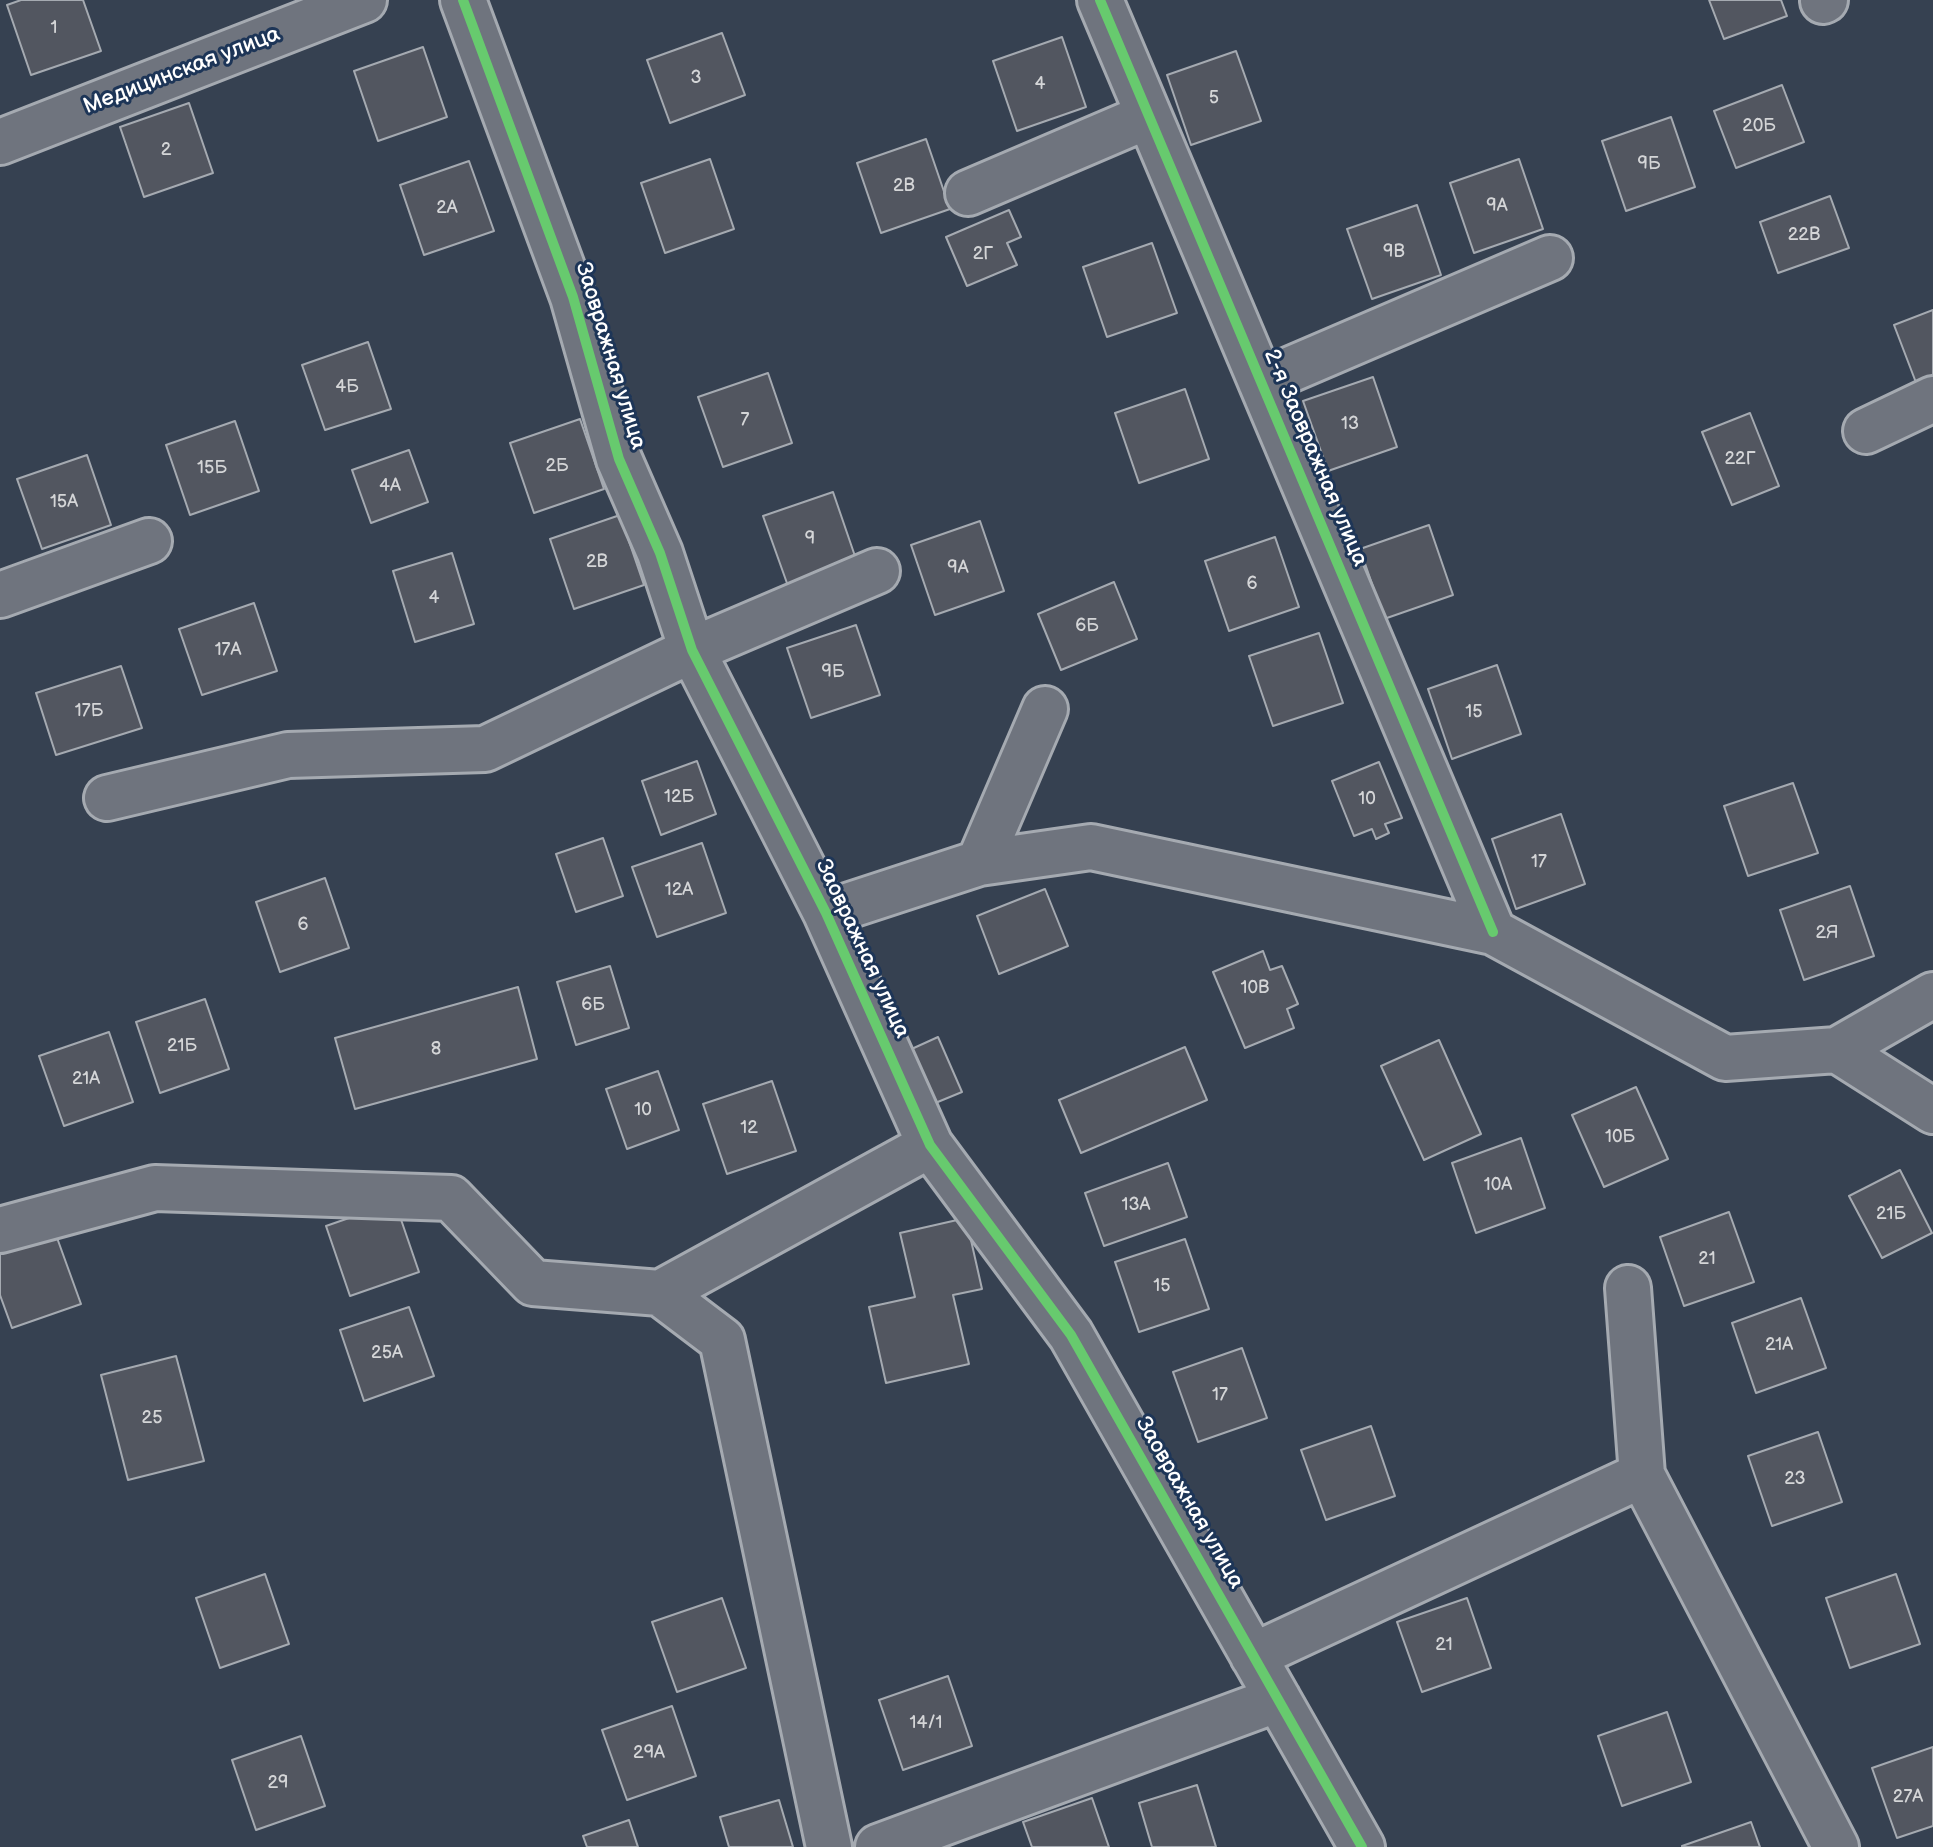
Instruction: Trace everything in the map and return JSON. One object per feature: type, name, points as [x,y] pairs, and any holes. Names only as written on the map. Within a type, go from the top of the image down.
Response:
[{"type":"street","name":"Медицинская улица","points":[[0,142],[364,0]]},
{"type":"street","name":"Заовражная улица","points":[[463,0],[573,297],[619,459],[660,553],[692,650],[826,913],[930,1145],[1071,1335],[1362,1847]]},
{"type":"street","name":"2-я Заовражная улица","points":[[1100,0],[1493,932]]},
{"type":"street","points":[[968,193],[1148,116]]},
{"type":"street","points":[[1261,382],[1550,258]]},
{"type":"street","points":[[1866,431],[1933,399]]},
{"type":"street","points":[[0,595],[149,541]]},
{"type":"street","points":[[107,798],[288,755],[485,749],[692,650],[877,571]]},
{"type":"street","points":[[979,863],[1045,709]]},
{"type":"street","points":[[826,913],[979,863],[1091,847],[1493,932],[1725,1058],[1837,1050],[1933,995]]},
{"type":"street","points":[[1837,1050],[1933,1111]]},
{"type":"street","points":[[660,1293],[930,1145]]},
{"type":"street","points":[[0,1230],[155,1188],[451,1198],[533,1283],[660,1293],[722,1340],[829,1847]]},
{"type":"street","points":[[1628,1288],[1642,1475],[1836,1847]]},
{"type":"street","points":[[1253,1656],[1642,1475]]},
{"type":"street","points":[[878,1847],[1278,1699]]},
{"type":"street","points":[[1325,1847],[1337,1803]]},
{"type":"building","points":[[21,0],[83,0],[101,51],[31,75],[7,5]]},
{"type":"building","points":[[1709,0],[1781,0],[1787,16],[1724,39]]},
{"type":"building","points":[[722,33],[745,95],[670,123],[647,60]]},
{"type":"building","points":[[1062,37],[1086,107],[1017,131],[993,61]]},
{"type":"building","points":[[423,47],[447,117],[378,141],[354,71]]},
{"type":"building","points":[[1236,51],[1261,121],[1191,145],[1167,75]]},
{"type":"building","points":[[1782,85],[1804,142],[1736,168],[1714,111]]},
{"type":"building","points":[[189,103],[213,173],[144,197],[120,127]]},
{"type":"building","points":[[1671,117],[1695,187],[1626,211],[1602,141]]},
{"type":"building","points":[[926,139],[950,209],[881,233],[857,163]]},
{"type":"building","points":[[710,159],[734,229],[665,253],[641,183]]},
{"type":"building","points":[[1519,159],[1543,229],[1474,253],[1450,183]]},
{"type":"building","points":[[469,161],[494,231],[424,255],[400,185]]},
{"type":"building","points":[[1830,196],[1849,248],[1778,273],[1760,222]]},
{"type":"building","points":[[1417,205],[1441,275],[1372,299],[1347,229]]},
{"type":"building","points":[[1009,210],[1021,237],[1007,243],[1017,265],[967,286],[946,237]]},
{"type":"building","points":[[1152,243],[1177,313],[1107,337],[1083,267]]},
{"type":"building","points":[[1933,310],[1933,388],[1920,393],[1894,325]]},
{"type":"building","points":[[368,342],[391,409],[325,430],[302,365]]},
{"type":"building","points":[[768,373],[792,443],[723,467],[698,397]]},
{"type":"building","points":[[1373,377],[1397,447],[1328,471],[1303,401]]},
{"type":"building","points":[[1185,389],[1209,459],[1139,483],[1115,413]]},
{"type":"building","points":[[1750,413],[1779,486],[1732,505],[1702,432]]},
{"type":"building","points":[[580,419],[604,489],[534,513],[510,443]]},
{"type":"building","points":[[235,421],[259,491],[190,515],[166,445]]},
{"type":"building","points":[[409,450],[428,502],[371,523],[352,470]]},
{"type":"building","points":[[87,455],[111,525],[42,549],[17,479]]},
{"type":"building","points":[[833,492],[857,562],[788,586],[763,516]]},
{"type":"building","points":[[620,515],[644,585],[574,609],[550,539]]},
{"type":"building","points":[[980,521],[1004,591],[935,615],[911,545]]},
{"type":"building","points":[[1429,525],[1453,595],[1384,619],[1360,549]]},
{"type":"building","points":[[1275,537],[1299,607],[1229,631],[1205,561]]},
{"type":"building","points":[[452,553],[474,624],[415,642],[393,571]]},
{"type":"building","points":[[1114,582],[1137,639],[1061,670],[1038,614]]},
{"type":"building","points":[[254,603],[277,671],[202,695],[179,629]]},
{"type":"building","points":[[856,625],[880,695],[811,718],[787,648]]},
{"type":"building","points":[[1319,633],[1343,703],[1273,726],[1249,656]]},
{"type":"building","points":[[1497,665],[1521,734],[1452,759],[1428,689]]},
{"type":"building","points":[[121,666],[142,728],[56,755],[36,693]]},
{"type":"building","points":[[697,761],[716,814],[661,835],[642,781]]},
{"type":"building","points":[[1379,762],[1402,818],[1385,824],[1389,833],[1376,839],[1372,829],[1354,836],[1332,781]]},
{"type":"building","points":[[1793,783],[1818,853],[1748,876],[1724,806]]},
{"type":"building","points":[[1561,814],[1585,884],[1516,909],[1492,839]]},
{"type":"building","points":[[603,838],[623,896],[576,912],[556,854]]},
{"type":"building","points":[[702,843],[726,913],[657,937],[632,867]]},
{"type":"building","points":[[325,878],[349,948],[280,972],[256,902]]},
{"type":"building","points":[[1850,886],[1874,956],[1804,980],[1780,910]]},
{"type":"building","points":[[1045,889],[1068,946],[999,974],[977,916]]},
{"type":"building","points":[[1263,951],[1270,970],[1282,966],[1298,1004],[1287,1009],[1294,1028],[1245,1048],[1213,972]]},
{"type":"building","points":[[610,966],[629,1028],[576,1045],[557,982]]},
{"type":"building","points":[[518,987],[537,1059],[355,1109],[335,1038]]},
{"type":"building","points":[[205,999],[229,1069],[160,1093],[136,1022]]},
{"type":"building","points":[[109,1032],[133,1102],[64,1126],[39,1056]]},
{"type":"building","points":[[938,1037],[962,1092],[928,1106],[905,1052]]},
{"type":"building","points":[[1439,1040],[1481,1134],[1424,1160],[1381,1066]]},
{"type":"building","points":[[1185,1047],[1207,1100],[1081,1153],[1059,1100]]},
{"type":"building","points":[[658,1071],[679,1130],[627,1149],[606,1089]]},
{"type":"building","points":[[772,1081],[796,1151],[727,1174],[703,1104]]},
{"type":"building","points":[[1636,1087],[1668,1159],[1604,1187],[1572,1115]]},
{"type":"building","points":[[1521,1138],[1545,1208],[1476,1233],[1452,1163]]},
{"type":"building","points":[[1168,1163],[1187,1217],[1104,1246],[1085,1193]]},
{"type":"building","points":[[1900,1170],[1932,1233],[1882,1258],[1849,1196]]},
{"type":"building","points":[[395,1202],[419,1272],[350,1296],[326,1226]]},
{"type":"building","points":[[1729,1212],[1754,1282],[1684,1306],[1660,1237]]},
{"type":"building","points":[[966,1218],[982,1289],[953,1295],[969,1364],[886,1383],[869,1307],[915,1297],[900,1233]]},
{"type":"building","points":[[56,1235],[81,1304],[12,1328],[0,1295],[0,1254]]},
{"type":"building","points":[[1185,1239],[1209,1309],[1139,1332],[1115,1262]]},
{"type":"building","points":[[1801,1298],[1826,1368],[1756,1393],[1732,1323]]},
{"type":"building","points":[[409,1307],[434,1376],[364,1401],[340,1330]]},
{"type":"building","points":[[1242,1348],[1267,1418],[1198,1442],[1173,1372]]},
{"type":"building","points":[[176,1356],[204,1461],[128,1480],[101,1375]]},
{"type":"building","points":[[1371,1426],[1395,1496],[1326,1520],[1301,1450]]},
{"type":"building","points":[[1818,1432],[1842,1502],[1772,1526],[1748,1456]]},
{"type":"building","points":[[265,1574],[289,1644],[220,1668],[196,1598]]},
{"type":"building","points":[[1896,1574],[1920,1644],[1850,1668],[1826,1598]]},
{"type":"building","points":[[722,1598],[746,1668],[677,1692],[652,1622]]},
{"type":"building","points":[[1467,1598],[1491,1668],[1422,1692],[1397,1622]]},
{"type":"building","points":[[948,1676],[972,1746],[903,1770],[879,1700]]},
{"type":"building","points":[[672,1706],[696,1776],[627,1800],[602,1730]]},
{"type":"building","points":[[1667,1712],[1691,1782],[1622,1806],[1598,1736]]},
{"type":"building","points":[[301,1736],[325,1806],[256,1830],[232,1760]]},
{"type":"building","points":[[1933,1747],[1933,1826],[1897,1838],[1872,1768]]},
{"type":"building","points":[[1197,1785],[1216,1847],[1152,1847],[1139,1803]]},
{"type":"building","points":[[1092,1798],[1109,1847],[1032,1847],[1023,1822]]},
{"type":"building","points":[[779,1800],[793,1847],[729,1847],[720,1817]]},
{"type":"building","points":[[629,1820],[638,1847],[587,1847],[583,1836]]},
{"type":"building","points":[[1751,1822],[1760,1847],[1682,1847],[1682,1846]]},
{"type":"cycle path","points":[[463,0],[573,297],[619,459],[660,553],[692,650],[826,913],[930,1145],[1071,1335],[1362,1847]]},
{"type":"cycle path","points":[[1100,0],[1493,932]]}]
